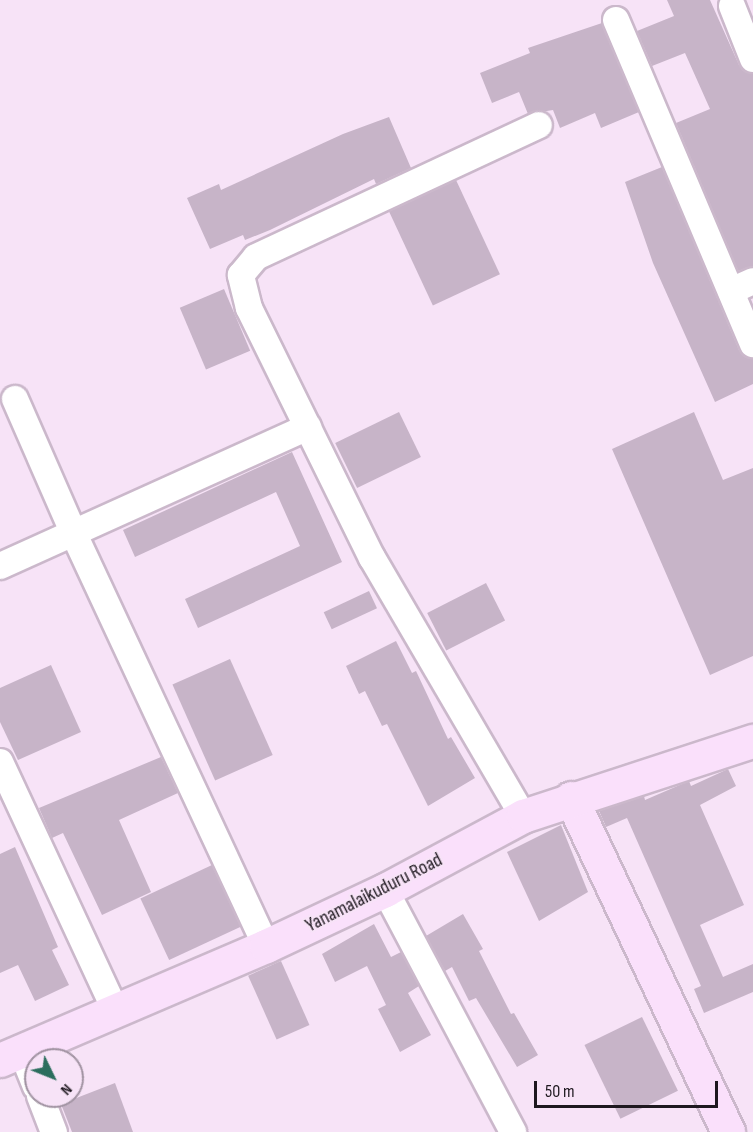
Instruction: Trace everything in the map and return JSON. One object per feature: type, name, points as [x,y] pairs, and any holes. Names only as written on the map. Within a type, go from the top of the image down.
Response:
[{"type":"street","points":[[732,6],[753,59]]},
{"type":"street","points":[[616,20],[742,286],[753,344]]},
{"type":"street","points":[[523,816],[372,558],[249,308],[241,275],[256,256],[539,125]]},
{"type":"street","points":[[15,399],[73,532],[266,946]]},
{"type":"street","points":[[0,566],[308,427]]},
{"type":"street","name":"Yanamalaikuduru Road","points":[[11,1056],[114,1008],[266,946],[385,890],[523,816],[571,798],[753,741]]},
{"type":"street","points":[[0,762],[114,1008]]},
{"type":"street","points":[[571,798],[728,1132]]},
{"type":"street","points":[[385,890],[513,1132]]},
{"type":"street","points":[[11,1056],[24,1072]]},
{"type":"street","points":[[45,1108],[54,1132]]},
{"type":"building","points":[[667,0],[710,0],[739,65],[753,74],[753,266],[738,271],[676,123],[710,109],[685,53],[652,66],[637,31],[674,16]]},
{"type":"building","points":[[602,23],[639,112],[601,128],[595,113],[560,128],[553,110],[528,114],[519,92],[492,103],[480,73],[530,53],[528,48]]},
{"type":"building","points":[[389,117],[411,168],[376,184],[374,179],[270,230],[245,240],[243,235],[210,249],[187,198],[219,184],[221,190],[343,134]]},
{"type":"building","points":[[662,167],[739,350],[753,359],[753,384],[715,402],[653,263],[625,182]]},
{"type":"building","points":[[456,180],[500,274],[433,306],[389,211]]},
{"type":"building","points":[[224,289],[250,351],[206,369],[180,308]]},
{"type":"building","points":[[399,412],[421,457],[357,488],[335,443]]},
{"type":"building","points":[[694,412],[723,480],[753,468],[753,656],[710,675],[612,449]]},
{"type":"building","points":[[292,452],[342,562],[198,628],[185,599],[300,546],[276,492],[135,557],[123,530]]},
{"type":"building","points":[[486,583],[505,620],[446,650],[427,613]]},
{"type":"building","points":[[369,591],[377,608],[332,629],[324,612]]},
{"type":"building","points":[[396,641],[412,673],[416,671],[448,739],[451,737],[475,778],[428,806],[387,724],[382,726],[365,691],[359,694],[346,666]]},
{"type":"building","points":[[230,659],[273,755],[215,781],[172,685]]},
{"type":"building","points":[[51,665],[81,732],[18,760],[0,722],[0,688]]},
{"type":"building","points":[[161,757],[178,793],[119,820],[151,892],[102,915],[63,833],[52,838],[39,808]]},
{"type":"building","points":[[728,769],[736,786],[700,805],[744,905],[700,925],[723,977],[753,964],[753,992],[704,1013],[694,989],[701,986],[627,818],[606,827],[599,811],[644,796],[645,800],[689,781],[691,786]]},
{"type":"building","points":[[561,825],[588,892],[539,921],[507,852]]},
{"type":"building","points":[[15,847],[58,947],[52,950],[69,985],[35,1001],[18,965],[0,973],[0,854]]},
{"type":"building","points":[[212,865],[241,927],[169,960],[140,898]]},
{"type":"building","points":[[463,914],[483,949],[479,951],[511,1014],[514,1013],[538,1055],[517,1067],[476,998],[469,1001],[452,967],[445,971],[426,936]]},
{"type":"building","points":[[374,924],[391,957],[401,952],[419,986],[408,993],[431,1035],[400,1052],[378,1009],[386,1005],[367,966],[335,982],[322,954]]},
{"type":"building","points":[[281,961],[309,1025],[277,1040],[248,976]]},
{"type":"building","points":[[642,1017],[678,1091],[620,1119],[584,1045]]},
{"type":"building","points":[[115,1083],[133,1132],[72,1132],[63,1108],[84,1108],[84,1095]]}]
